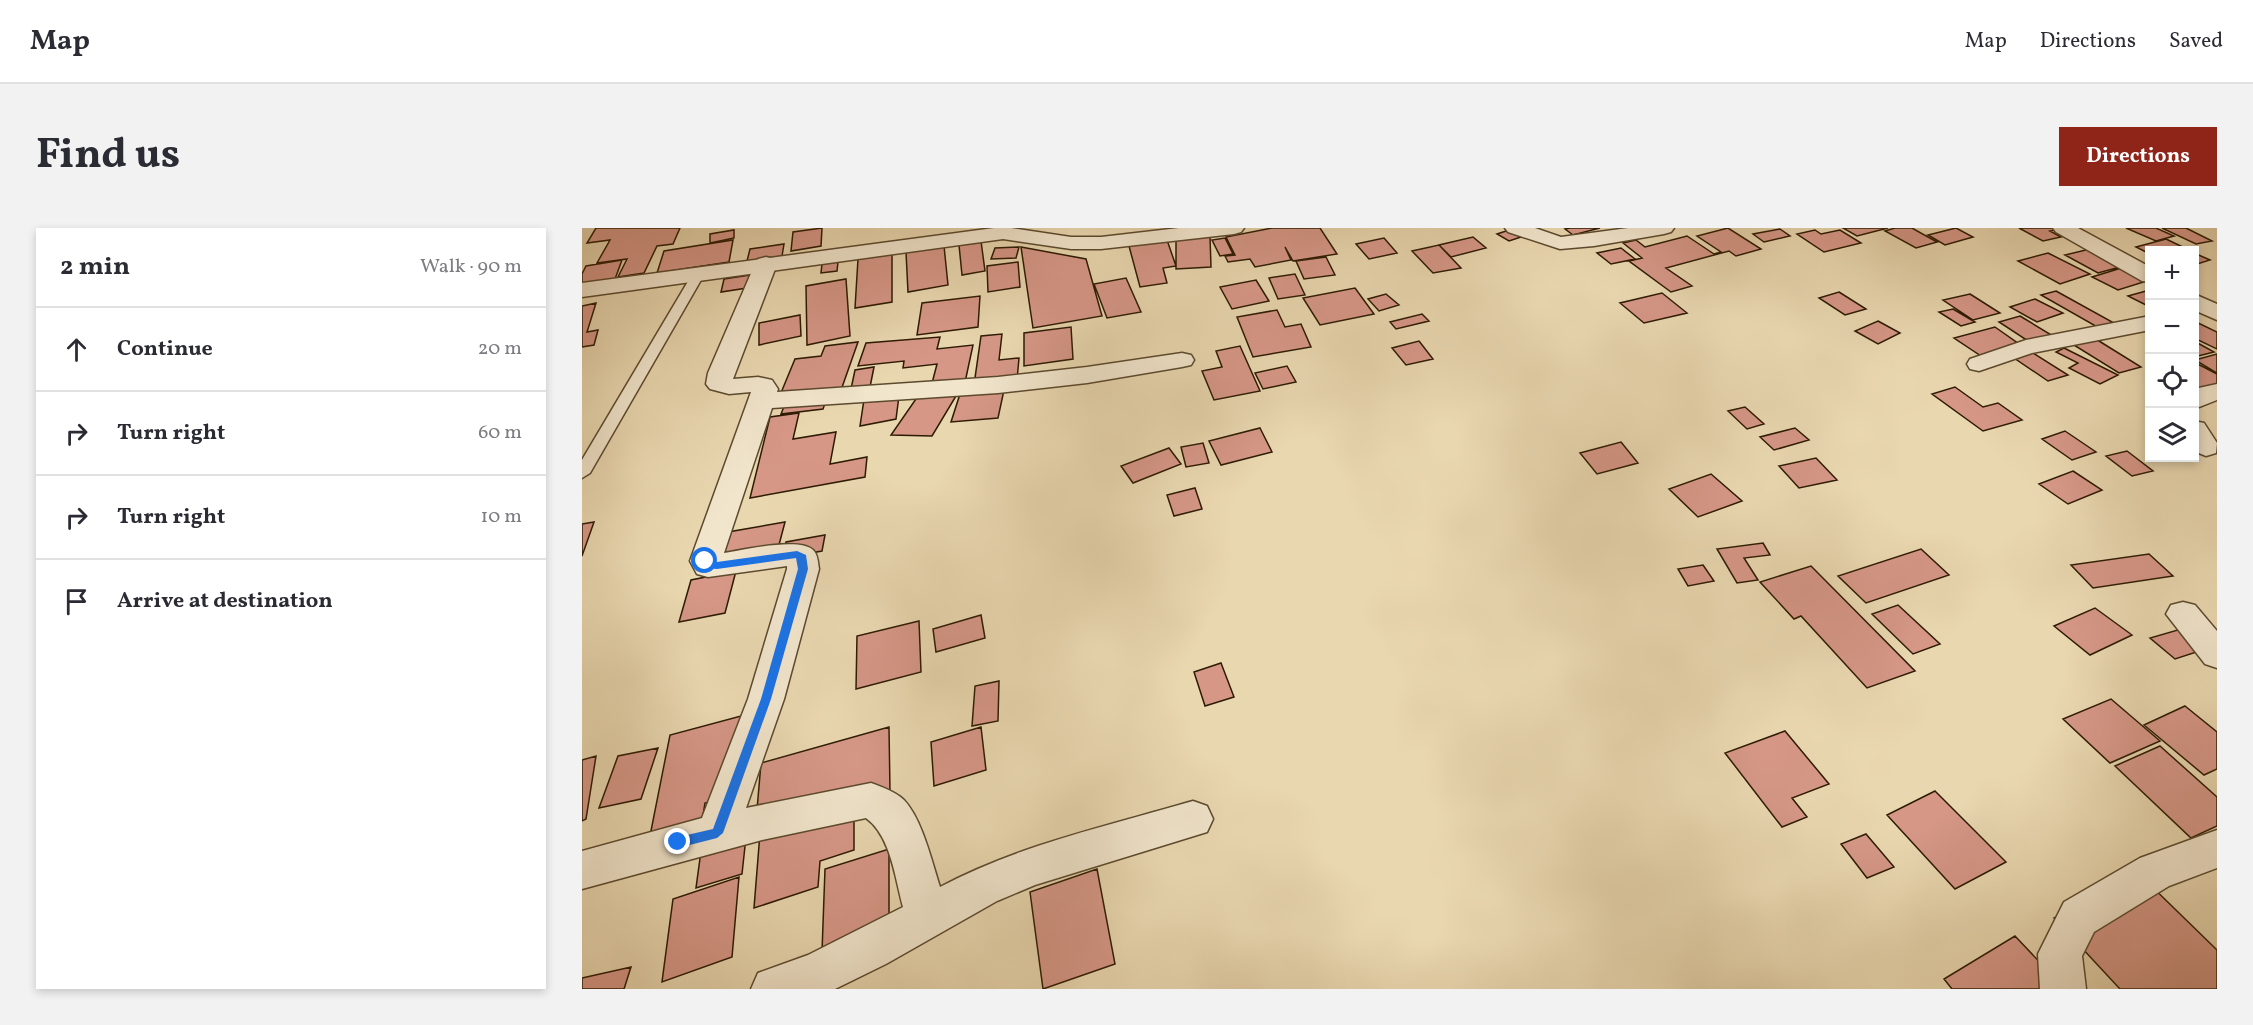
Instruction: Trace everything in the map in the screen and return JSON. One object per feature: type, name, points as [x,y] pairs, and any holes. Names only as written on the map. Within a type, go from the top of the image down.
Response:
[{"type":"street","points":[[582,290],[958,234],[1003,233],[1071,243],[1101,243],[1234,228]]},
{"type":"street","points":[[1515,228],[1560,243],[1594,240],[1664,228]]},
{"type":"street","points":[[2063,228],[2145,273]]},
{"type":"street","points":[[717,833],[766,699],[803,569],[802,557],[797,554],[717,566],[708,566],[705,561],[765,388],[763,385],[722,387],[719,384],[721,373],[766,264]]},
{"type":"street","points":[[1978,364],[2026,347],[2145,324]]},
{"type":"street","points":[[760,401],[998,385],[1087,375],[1182,360]]},
{"type":"street","points":[[2199,398],[2217,392]]},
{"type":"street","points":[[2183,614],[2217,655]]},
{"type":"street","points":[[582,870],[717,833],[871,800],[890,813],[905,840],[928,916]]},
{"type":"street","points":[[774,989],[815,975],[982,887],[1030,867],[1193,819]]},
{"type":"street","points":[[2063,989],[2060,954],[2079,917],[2155,872],[2217,849]]},
{"type":"lane","points":[[582,473],[699,273]]},
{"type":"building","points":[[596,228],[680,228],[673,244],[657,246],[644,273],[618,277],[627,259],[597,263],[610,240],[587,243]]},
{"type":"building","points":[[822,228],[821,246],[791,251],[793,232]]},
{"type":"building","points":[[1272,228],[1320,228],[1337,254],[1293,261],[1285,247],[1291,260],[1255,267],[1250,259],[1228,262],[1225,256],[1235,255],[1226,237]]},
{"type":"building","points":[[1600,228],[1573,235],[1565,229]]},
{"type":"building","points":[[1728,228],[1761,249],[1736,256],[1729,251],[1666,268],[1692,286],[1671,292],[1629,261],[1642,258],[1623,243],[1636,240],[1645,247],[1687,236],[1714,254],[1721,252],[1697,236]]},
{"type":"building","points":[[1843,228],[1888,228],[1857,236]]},
{"type":"building","points":[[1895,228],[1912,228],[1937,242],[1916,248],[1885,231]]},
{"type":"building","points":[[1956,228],[1973,237],[1945,245],[1928,235]]},
{"type":"building","points":[[2019,228],[2065,228],[2050,231],[2061,237],[2043,241]]},
{"type":"building","points":[[2126,228],[2156,228],[2174,236],[2156,241]]},
{"type":"building","points":[[2162,228],[2186,228],[2212,241],[2196,244]]},
{"type":"building","points":[[1780,229],[1790,236],[1764,242],[1753,234]]},
{"type":"building","points":[[734,230],[734,238],[710,243],[710,234]]},
{"type":"building","points":[[1509,230],[1521,237],[1509,241],[1497,234]]},
{"type":"building","points":[[1815,230],[1821,234],[1840,230],[1861,243],[1824,252],[1797,234]]},
{"type":"building","points":[[1210,237],[1211,267],[1176,269],[1176,239]]},
{"type":"building","points":[[1473,237],[1486,248],[1451,257],[1439,245]]},
{"type":"building","points":[[1225,238],[1233,254],[1220,256],[1212,240]]},
{"type":"building","points":[[1384,238],[1397,253],[1369,259],[1356,244]]},
{"type":"building","points":[[2166,239],[2181,246],[2145,246],[2145,252],[2136,247]]},
{"type":"building","points":[[733,240],[729,262],[657,273],[664,251]]},
{"type":"building","points":[[1167,240],[1176,266],[1163,268],[1167,283],[1140,287],[1129,246]]},
{"type":"building","points":[[981,241],[985,271],[962,275],[959,245]]},
{"type":"building","points":[[784,244],[782,256],[747,261],[750,249]]},
{"type":"building","points":[[1439,245],[1461,268],[1433,273],[1412,251]]},
{"type":"building","points":[[944,246],[948,285],[908,292],[906,252]]},
{"type":"building","points":[[1019,247],[1016,258],[991,259],[995,248]]},
{"type":"building","points":[[1021,247],[1086,259],[1102,316],[1033,328]]},
{"type":"building","points":[[2098,247],[2131,264],[2098,273],[2065,255]]},
{"type":"building","points":[[1621,248],[1635,259],[1611,264],[1597,253]]},
{"type":"building","points":[[2048,253],[2090,274],[2060,284],[2018,261]]},
{"type":"building","points":[[892,254],[892,302],[855,308],[858,259]]},
{"type":"building","points":[[2199,255],[2210,260],[2199,263]]},
{"type":"building","points":[[1326,257],[1335,275],[1304,279],[1296,261]]},
{"type":"building","points":[[622,260],[615,279],[582,284],[582,274],[586,266]]},
{"type":"building","points":[[838,262],[837,271],[821,273],[822,264]]},
{"type":"building","points":[[1018,262],[1020,287],[988,292],[987,266]]},
{"type":"building","points":[[2131,265],[2145,276],[2145,282],[2118,290],[2092,277]]},
{"type":"building","points":[[1295,274],[1305,295],[1278,299],[1269,278]]},
{"type":"building","points":[[750,275],[747,288],[721,292],[724,279]]},
{"type":"building","points":[[1126,278],[1141,312],[1107,318],[1094,284]]},
{"type":"building","points":[[846,279],[850,336],[807,345],[806,286]]},
{"type":"building","points":[[1256,280],[1269,301],[1232,309],[1220,287]]},
{"type":"building","points":[[1355,288],[1374,314],[1320,325],[1303,298]]},
{"type":"building","points":[[2056,291],[2114,323],[2099,328],[2041,295]]},
{"type":"building","points":[[2145,291],[2145,304],[2128,296]]},
{"type":"building","points":[[1839,292],[1866,309],[1845,315],[1819,298]]},
{"type":"building","points":[[1662,293],[1687,313],[1644,323],[1620,303]]},
{"type":"building","points":[[1386,294],[1399,305],[1379,311],[1368,299]]},
{"type":"building","points":[[1970,294],[2000,313],[1973,320],[1943,300]]},
{"type":"building","points":[[980,296],[978,327],[917,335],[922,303]]},
{"type":"building","points":[[2035,299],[2063,313],[2037,322],[2010,307]]},
{"type":"building","points":[[596,303],[587,332],[598,330],[594,345],[582,347],[582,306]]},
{"type":"building","points":[[1953,309],[1975,322],[1961,326],[1939,312]]},
{"type":"building","points":[[1277,310],[1285,327],[1301,324],[1311,347],[1253,357],[1237,317]]},
{"type":"building","points":[[1422,314],[1429,321],[1396,329],[1390,322]]},
{"type":"building","points":[[800,315],[801,336],[759,345],[759,323]]},
{"type":"building","points":[[2020,316],[2053,336],[2031,343],[1999,322]]},
{"type":"building","points":[[1878,321],[1900,333],[1878,344],[1855,331]]},
{"type":"building","points":[[2199,323],[2217,332],[2217,349],[2199,340]]},
{"type":"building","points":[[1071,327],[1073,359],[1024,366],[1024,333]]},
{"type":"building","points":[[1995,327],[2068,375],[2048,381],[2008,354],[1987,360],[1954,338]]},
{"type":"building","points":[[1002,334],[999,360],[1019,358],[1017,380],[974,385],[981,336]]},
{"type":"building","points":[[2091,336],[2141,367],[2119,373],[2069,342]]},
{"type":"building","points":[[940,337],[937,349],[973,345],[964,387],[930,391],[937,364],[903,368],[904,361],[858,366],[866,343]]},
{"type":"building","points":[[1419,341],[1433,359],[1406,365],[1392,348]]},
{"type":"building","points":[[858,342],[840,393],[828,395],[823,409],[781,414],[787,399],[778,400],[795,359],[821,356],[825,346]]},
{"type":"building","points":[[2199,344],[2214,352],[2199,356]]},
{"type":"building","points":[[1240,346],[1260,391],[1214,400],[1202,371],[1222,367],[1216,351]]},
{"type":"building","points":[[2064,348],[2118,375],[2100,384],[2069,368],[2078,363],[2056,352]]},
{"type":"building","points":[[2217,354],[2217,373],[2199,362],[2199,359]]},
{"type":"building","points":[[2199,365],[2217,374],[2217,387],[2199,390]]},
{"type":"building","points":[[1287,366],[1296,382],[1263,389],[1255,373]]},
{"type":"building","points":[[874,367],[870,387],[851,389],[855,370]]},
{"type":"building","points":[[1955,387],[1983,407],[1998,403],[2022,420],[1983,431],[1932,394]]},
{"type":"building","points":[[900,388],[896,419],[860,426],[865,393]]},
{"type":"building","points":[[1004,390],[998,418],[951,422],[960,394]]},
{"type":"building","points":[[918,396],[956,396],[932,436],[891,435]]},
{"type":"building","points":[[1745,407],[1764,424],[1747,429],[1728,411]]},
{"type":"building","points":[[799,413],[793,439],[836,432],[830,464],[867,457],[865,477],[750,498],[770,417]]},
{"type":"building","points":[[1260,428],[1272,452],[1221,465],[1209,441]]},
{"type":"building","points":[[1795,428],[1809,440],[1774,450],[1760,437]]},
{"type":"building","points":[[2065,431],[2096,452],[2072,460],[2042,439]]},
{"type":"building","points":[[1621,442],[1638,463],[1597,474],[1580,453]]},
{"type":"building","points":[[1203,443],[1209,463],[1186,467],[1181,447]]},
{"type":"building","points":[[1169,448],[1181,464],[1133,483],[1121,466]]},
{"type":"building","points":[[2127,451],[2153,471],[2132,476],[2106,456]]},
{"type":"building","points":[[1816,458],[1837,480],[1799,488],[1779,466]]},
{"type":"building","points":[[2073,471],[2102,490],[2068,504],[2039,484]]},
{"type":"building","points":[[1711,474],[1742,501],[1698,517],[1669,489]]},
{"type":"building","points":[[1195,488],[1202,509],[1174,516],[1167,495]]},
{"type":"building","points":[[594,522],[582,556],[582,524]]},
{"type":"building","points":[[785,522],[775,560],[715,571],[728,532]]},
{"type":"building","points":[[825,535],[822,551],[782,558],[786,542]]},
{"type":"building","points":[[1763,543],[1770,555],[1744,558],[1758,580],[1737,583],[1717,549]]},
{"type":"building","points":[[1921,549],[1949,575],[1866,603],[1838,576]]},
{"type":"building","points":[[2149,554],[2173,576],[2093,588],[2071,565]]},
{"type":"building","points":[[1703,565],[1714,581],[1688,586],[1678,569]]},
{"type":"building","points":[[1811,566],[1915,671],[1867,688],[1801,616],[1794,619],[1760,582]]},
{"type":"building","points":[[736,571],[725,613],[679,622],[691,580]]},
{"type":"building","points":[[1898,605],[1940,644],[1913,654],[1872,614]]},
{"type":"building","points":[[2095,608],[2132,635],[2090,655],[2054,626]]},
{"type":"building","points":[[981,615],[985,638],[936,652],[933,629]]},
{"type":"building","points":[[919,621],[921,672],[856,689],[857,636]]},
{"type":"building","points":[[2188,627],[2212,647],[2175,659],[2150,638]]},
{"type":"building","points":[[1221,663],[1234,697],[1205,706],[1194,672]]},
{"type":"building","points":[[999,681],[998,721],[972,726],[975,686]]},
{"type":"building","points":[[2111,699],[2160,741],[2110,763],[2063,719]]},
{"type":"building","points":[[2185,706],[2217,732],[2217,769],[2204,775],[2144,725]]},
{"type":"building","points":[[756,712],[747,791],[705,803],[699,840],[646,856],[670,735]]},
{"type":"building","points":[[889,727],[890,792],[755,833],[761,763]]},
{"type":"building","points":[[981,727],[986,770],[934,786],[931,742]]},
{"type":"building","points":[[1785,731],[1829,784],[1792,798],[1807,817],[1782,827],[1725,753]]},
{"type":"building","points":[[2160,746],[2217,797],[2217,826],[2191,838],[2115,766]]},
{"type":"building","points":[[658,748],[641,799],[599,808],[618,756]]},
{"type":"building","points":[[596,756],[586,819],[582,821],[582,760]]},
{"type":"building","points":[[1935,791],[2006,862],[1955,889],[1887,815]]},
{"type":"building","points":[[854,805],[854,850],[820,861],[818,887],[754,908],[760,833]]},
{"type":"building","points":[[1866,834],[1894,867],[1867,878],[1841,844]]},
{"type":"building","points":[[746,837],[742,874],[696,888],[701,851]]},
{"type":"building","points":[[889,849],[889,930],[822,952],[825,869]]},
{"type":"building","points":[[1097,869],[1115,964],[1043,989],[1030,892]]},
{"type":"building","points":[[2139,874],[2217,950],[2217,989],[2120,989],[2054,918]]},
{"type":"building","points":[[739,877],[732,957],[662,982],[673,899]]},
{"type":"building","points":[[2015,936],[2065,989],[1952,989],[1944,979]]},
{"type":"building","points":[[631,967],[624,989],[582,989],[582,978]]},
{"type":"route","points":[[678,842],[717,833],[766,699],[803,569],[802,557],[797,554],[717,566],[708,566],[705,561]]}]
